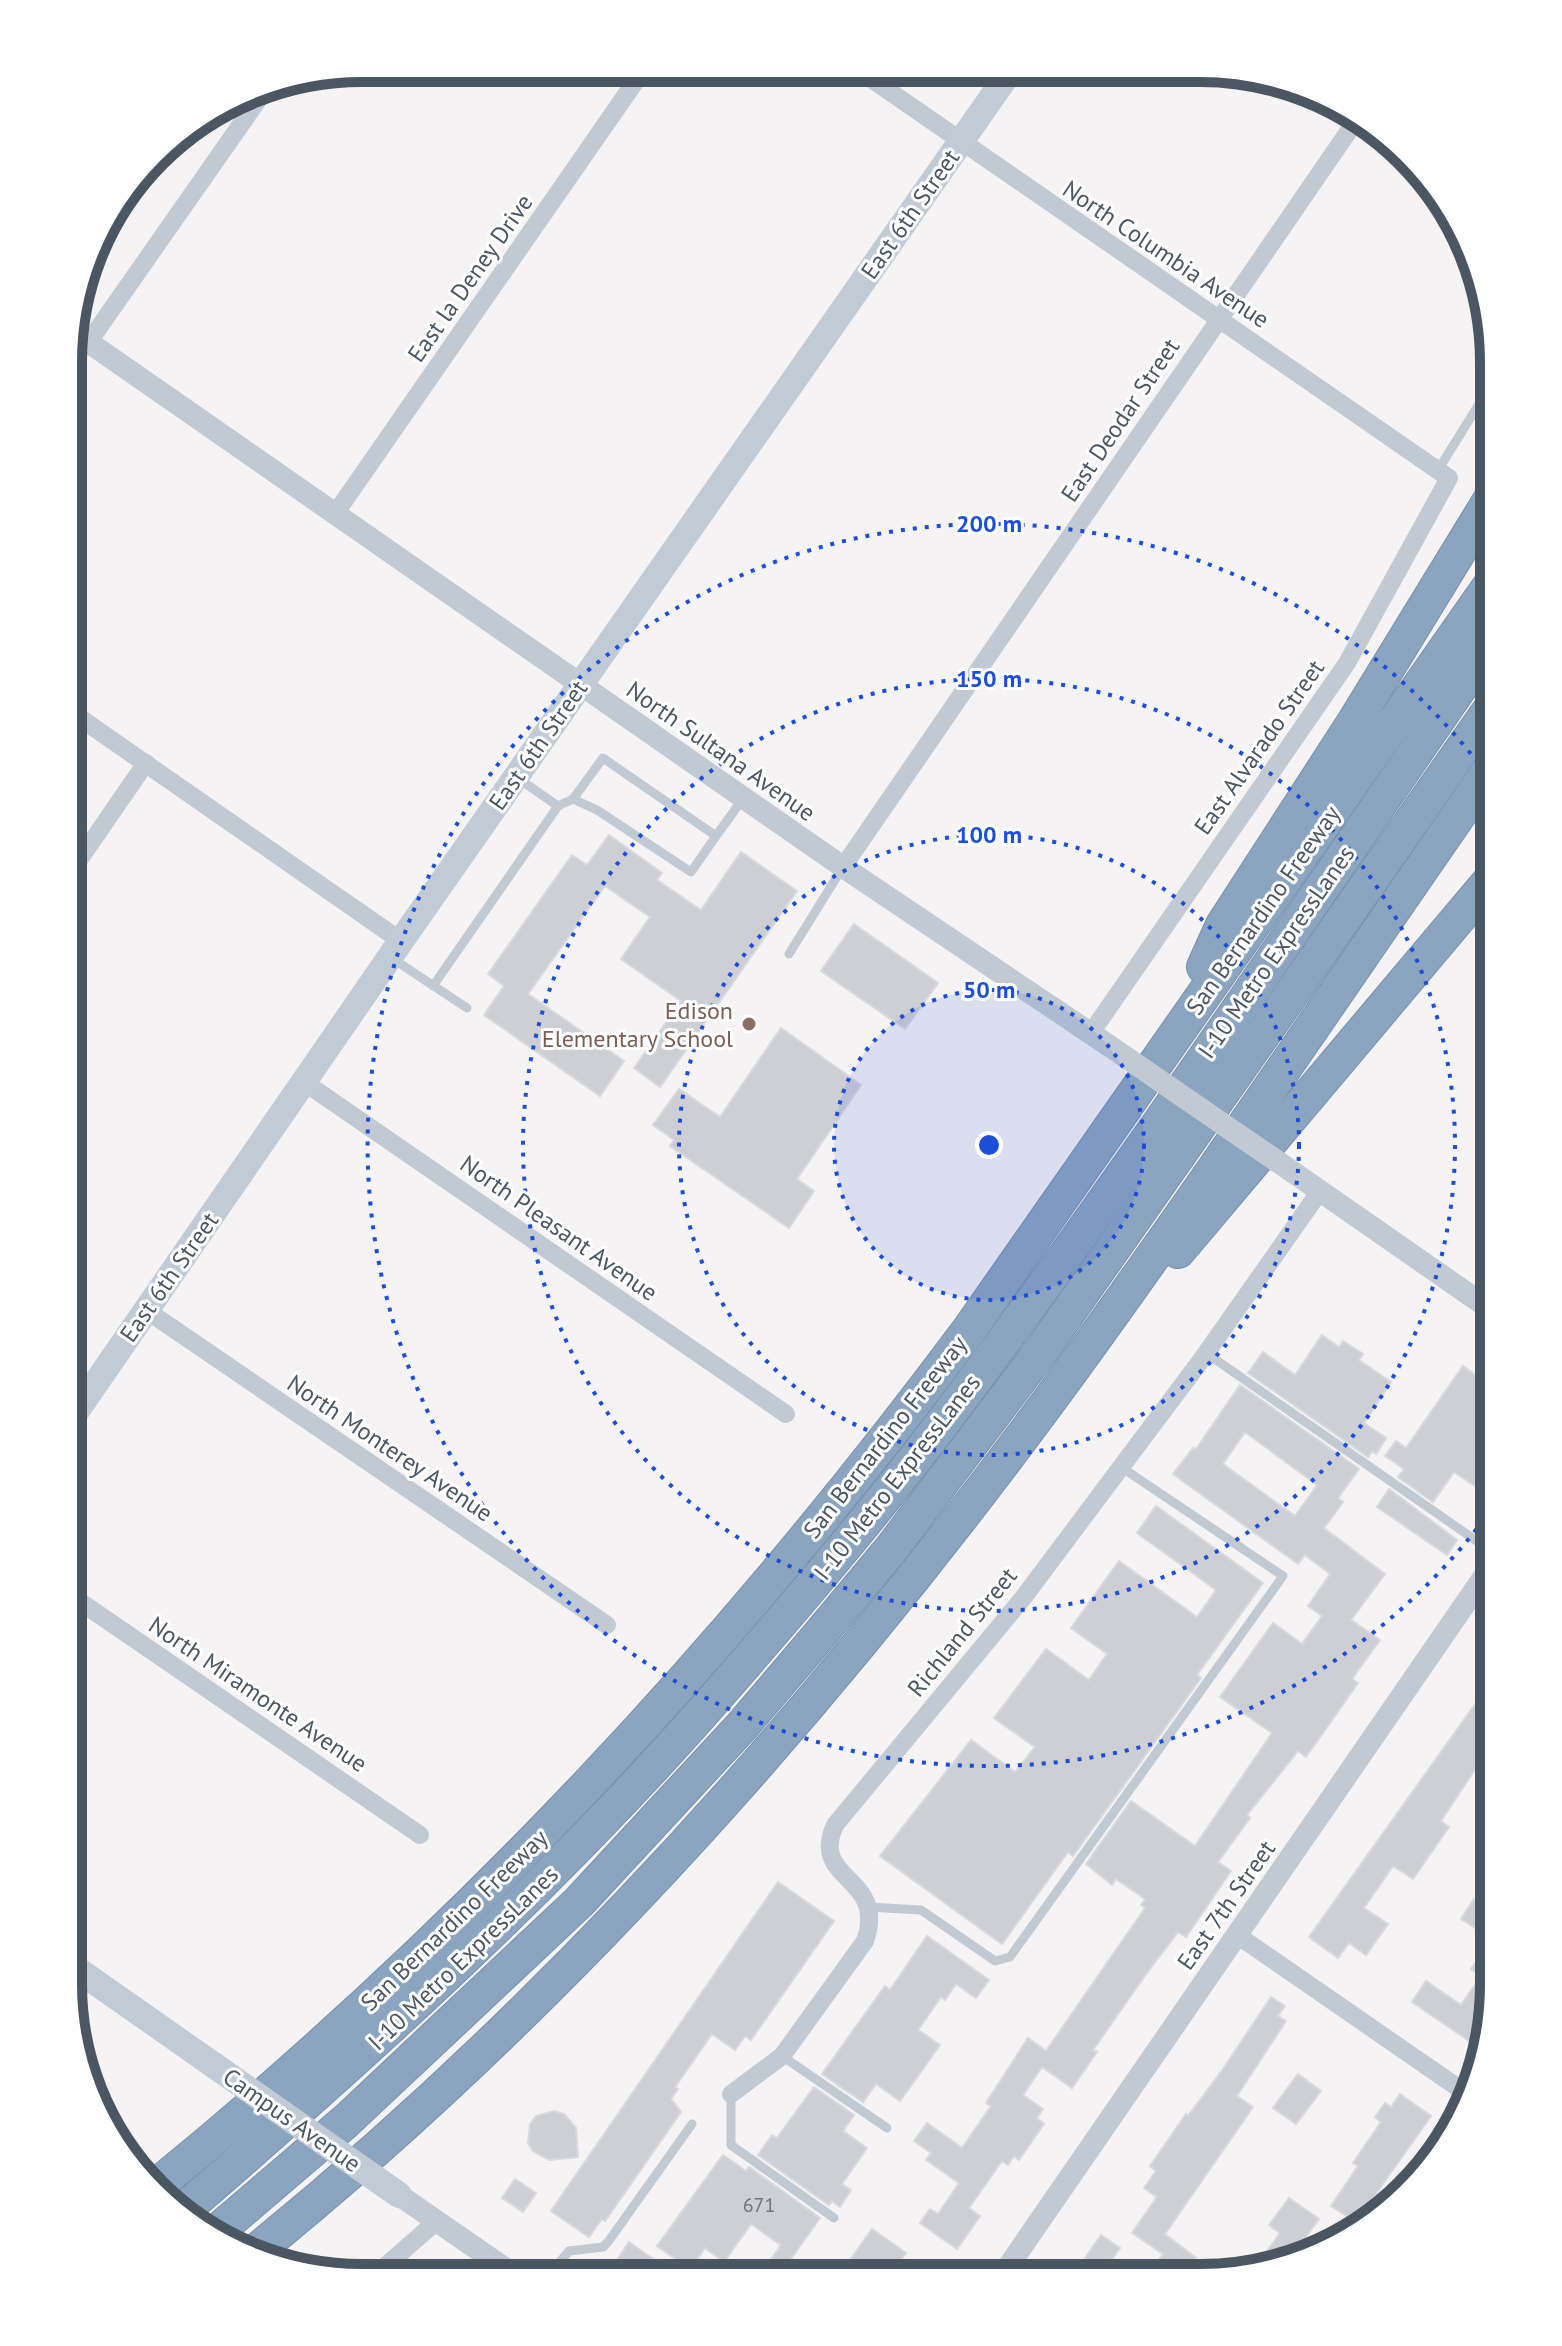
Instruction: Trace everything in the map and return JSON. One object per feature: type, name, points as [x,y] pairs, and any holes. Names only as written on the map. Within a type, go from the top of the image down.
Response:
[{"type":"highway","points":[[1169,1044],[1223,925],[1355,721],[1480,517]]},
{"type":"highway","name":"San Bernardino Freeway","points":[[163,2181],[284,2079],[426,1951],[544,1834],[689,1676],[907,1413],[1480,600]]},
{"type":"highway","name":"I-10 Metro ExpressLanes","points":[[190,2205],[342,2073],[544,1882],[719,1693],[810,1587],[957,1404],[1040,1290],[1480,658]]},
{"type":"highway","name":"I-10 Metro ExpressLanes","points":[[222,2227],[393,2078],[579,1902],[742,1726],[845,1604],[1044,1347],[1480,724]]},
{"type":"highway","points":[[262,2245],[380,2145],[492,2040],[705,1823],[861,1640],[1069,1374],[1480,784]]},
{"type":"highway","points":[[1069,1374],[1150,1283],[1480,893]]},
{"type":"main road","name":"East 6th Street","points":[[82,1403],[395,949],[1003,82]]},
{"type":"main road","name":"Campus Avenue","points":[[82,1979],[215,2066],[399,2195]]},
{"type":"street","name":"North Columbia Avenue","points":[[876,82],[1444,474]]},
{"type":"street","name":"East la Deney Drive","points":[[335,514],[635,83]]},
{"type":"street","points":[[84,331],[255,103]]},
{"type":"street","name":"East Deodar Street","points":[[843,867],[1352,127]]},
{"type":"street","name":"North Sultana Avenue","points":[[83,340],[843,867],[1100,1039],[1479,1302]]},
{"type":"street","name":"East Alvarado Street","points":[[1100,1039],[1347,663],[1444,474]]},
{"type":"street","points":[[82,719],[146,763],[395,949]]},
{"type":"street","points":[[82,856],[146,763]]},
{"type":"street","name":"North Pleasant Avenue","points":[[304,1082],[786,1414]]},
{"type":"street","name":"Richland Street","points":[[868,1907],[861,1891],[831,1861],[828,1849],[835,1825],[1023,1598],[1206,1353],[1316,1188]]},
{"type":"street","name":"North Monterey Avenue","points":[[146,1310],[607,1625]]},
{"type":"street","name":"East 7th Street","points":[[1010,2264],[1479,1583]]},
{"type":"street","name":"North Miramonte Avenue","points":[[82,1603],[420,1835]]},
{"type":"street","points":[[731,2094],[782,2056],[865,1941],[870,1925],[868,1907]]},
{"type":"street","points":[[1237,1935],[1459,2088]]},
{"type":"street","name":"Campus Avenue","points":[[399,2195],[499,2264]]},
{"type":"street","points":[[388,2264],[437,2221]]},
{"type":"lane","points":[[1444,474],[1480,406]]},
{"type":"lane","points":[[433,986],[558,806],[573,799],[603,758],[716,836]]},
{"type":"lane","points":[[516,777],[558,806]]},
{"type":"lane","points":[[573,799],[597,810],[691,872],[743,798]]},
{"type":"lane","points":[[789,954],[843,867]]},
{"type":"lane","points":[[395,949],[433,986],[467,1008]]},
{"type":"lane","points":[[1206,1353],[1479,1543]]},
{"type":"lane","points":[[868,1907],[921,1910],[995,1961],[1010,1957],[1283,1576],[1121,1467]]},
{"type":"lane","points":[[782,2056],[887,2128]]},
{"type":"lane","points":[[731,2094],[731,2145],[834,2218]]},
{"type":"lane","points":[[558,2264],[569,2251],[603,2247],[608,2242],[692,2124]]},
{"type":"building","points":[[609,835],[662,873],[657,880],[701,910],[741,852],[797,891],[660,1087],[634,1068],[681,1001],[621,959],[650,917],[605,886],[528,994],[624,1061],[600,1096],[484,1015],[504,986],[488,974],[572,855],[587,865]]},
{"type":"building","points":[[854,924],[938,983],[905,1029],[821,971]]},
{"type":"building","points":[[781,1028],[861,1085],[797,1179],[814,1191],[789,1228],[670,1146],[674,1140],[653,1125],[679,1089],[720,1117]]},
{"type":"building","points":[[1322,1335],[1339,1347],[1343,1341],[1363,1354],[1359,1360],[1391,1382],[1364,1423],[1386,1438],[1376,1454],[1372,1451],[1368,1457],[1248,1373],[1263,1352],[1295,1375]]},
{"type":"building","points":[[1463,1366],[1479,1378],[1479,1489],[1454,1472],[1433,1502],[1398,1477],[1404,1469],[1385,1456],[1396,1441],[1406,1448]]},
{"type":"building","points":[[1240,1385],[1359,1469],[1338,1498],[1343,1502],[1324,1528],[1385,1574],[1351,1620],[1380,1640],[1352,1679],[1358,1683],[1306,1757],[1298,1751],[1247,1815],[1250,1818],[1218,1862],[1231,1871],[1186,1937],[1178,1932],[1144,1977],[1093,2050],[1097,2052],[1072,2088],[1042,2067],[1023,2095],[1043,2109],[1037,2118],[1044,2124],[1019,2160],[1014,2156],[1008,2165],[1002,2161],[969,2208],[980,2216],[957,2249],[920,2223],[930,2209],[938,2214],[959,2183],[926,2160],[931,2153],[914,2141],[927,2123],[962,2148],[991,2106],[986,2103],[1028,2038],[1046,2051],[1145,1908],[1141,1905],[1145,1899],[1116,1879],[1112,1885],[1086,1864],[1131,1801],[1195,1846],[1272,1733],[1220,1697],[1273,1623],[1302,1644],[1322,1616],[1308,1606],[1330,1574],[1305,1555],[1298,1564],[1173,1474],[1193,1448],[1196,1449]],"holes":[[[1245,1432],[1317,1485],[1295,1516],[1223,1464]]]},
{"type":"building","points":[[1389,1489],[1457,1540],[1447,1555],[1377,1507]]},
{"type":"building","points":[[1156,1506],[1263,1583],[1197,1675],[1201,1678],[1073,1856],[1068,1852],[1002,1944],[880,1856],[971,1740],[1015,1772],[1035,1747],[994,1718],[1046,1649],[1089,1680],[1107,1654],[1071,1628],[1119,1561],[1197,1617],[1216,1590],[1137,1533]]},
{"type":"building","points":[[1479,1698],[1479,1763],[1441,1821],[1449,1827],[1413,1879],[1393,1866],[1364,1908],[1388,1924],[1366,1955],[1349,1943],[1338,1958],[1309,1937]]},
{"type":"building","points":[[778,1882],[834,1921],[751,2040],[745,2036],[735,2050],[712,2034],[675,2087],[678,2089],[671,2099],[681,2112],[605,2221],[602,2219],[589,2237],[551,2211]]},
{"type":"building","points":[[1474,1899],[1479,1902],[1479,1931],[1461,1919]]},
{"type":"building","points":[[927,1936],[989,1980],[976,1998],[956,1984],[945,2000],[941,1997],[918,2030],[940,2045],[900,2101],[876,2084],[863,2102],[822,2074],[885,1986],[890,1990]]},
{"type":"building","points":[[1479,1958],[1479,1975],[1471,1969]]},
{"type":"building","points":[[1479,1979],[1474,2044],[1412,2002],[1426,1981],[1461,2005]]},
{"type":"building","points":[[1271,1997],[1285,2006],[1278,2016],[1286,2021],[1237,2096],[1253,2107],[1165,2234],[1196,2258],[1192,2264],[1157,2264],[1163,2254],[1132,2233],[1157,2197],[1144,2188],[1156,2171],[1150,2166],[1186,2114],[1188,2116]]},
{"type":"building","points":[[1298,2074],[1321,2091],[1296,2124],[1273,2108]]},
{"type":"building","points":[[814,2087],[854,2115],[843,2131],[867,2148],[842,2184],[851,2190],[840,2207],[832,2201],[829,2205],[758,2155],[772,2135],[777,2138]]},
{"type":"building","points":[[1400,2094],[1431,2116],[1364,2211],[1352,2219],[1331,2206],[1358,2166],[1353,2163],[1381,2122],[1375,2117],[1385,2103],[1391,2107]]},
{"type":"building","points":[[554,2111],[564,2114],[576,2128],[578,2157],[549,2160],[533,2151],[528,2143],[530,2124],[536,2116]]},
{"type":"building","points":[[723,2155],[746,2171],[749,2167],[820,2218],[787,2264],[768,2264],[781,2245],[751,2224],[724,2262],[705,2248],[694,2264],[683,2264],[657,2246]]},
{"type":"building","points":[[515,2179],[536,2193],[523,2212],[502,2198]]},
{"type":"building","points":[[1289,2198],[1319,2219],[1300,2245],[1263,2257],[1280,2233],[1269,2225]]},
{"type":"building","points":[[872,2229],[906,2253],[898,2264],[847,2264]]},
{"type":"building","points":[[1101,2235],[1120,2248],[1108,2264],[1087,2264],[1083,2261]]},
{"type":"building","points":[[629,2242],[656,2261],[654,2264],[614,2264]]},
{"type":"place","name":"Edison Elementary School","points":[[749,1024]]}]
